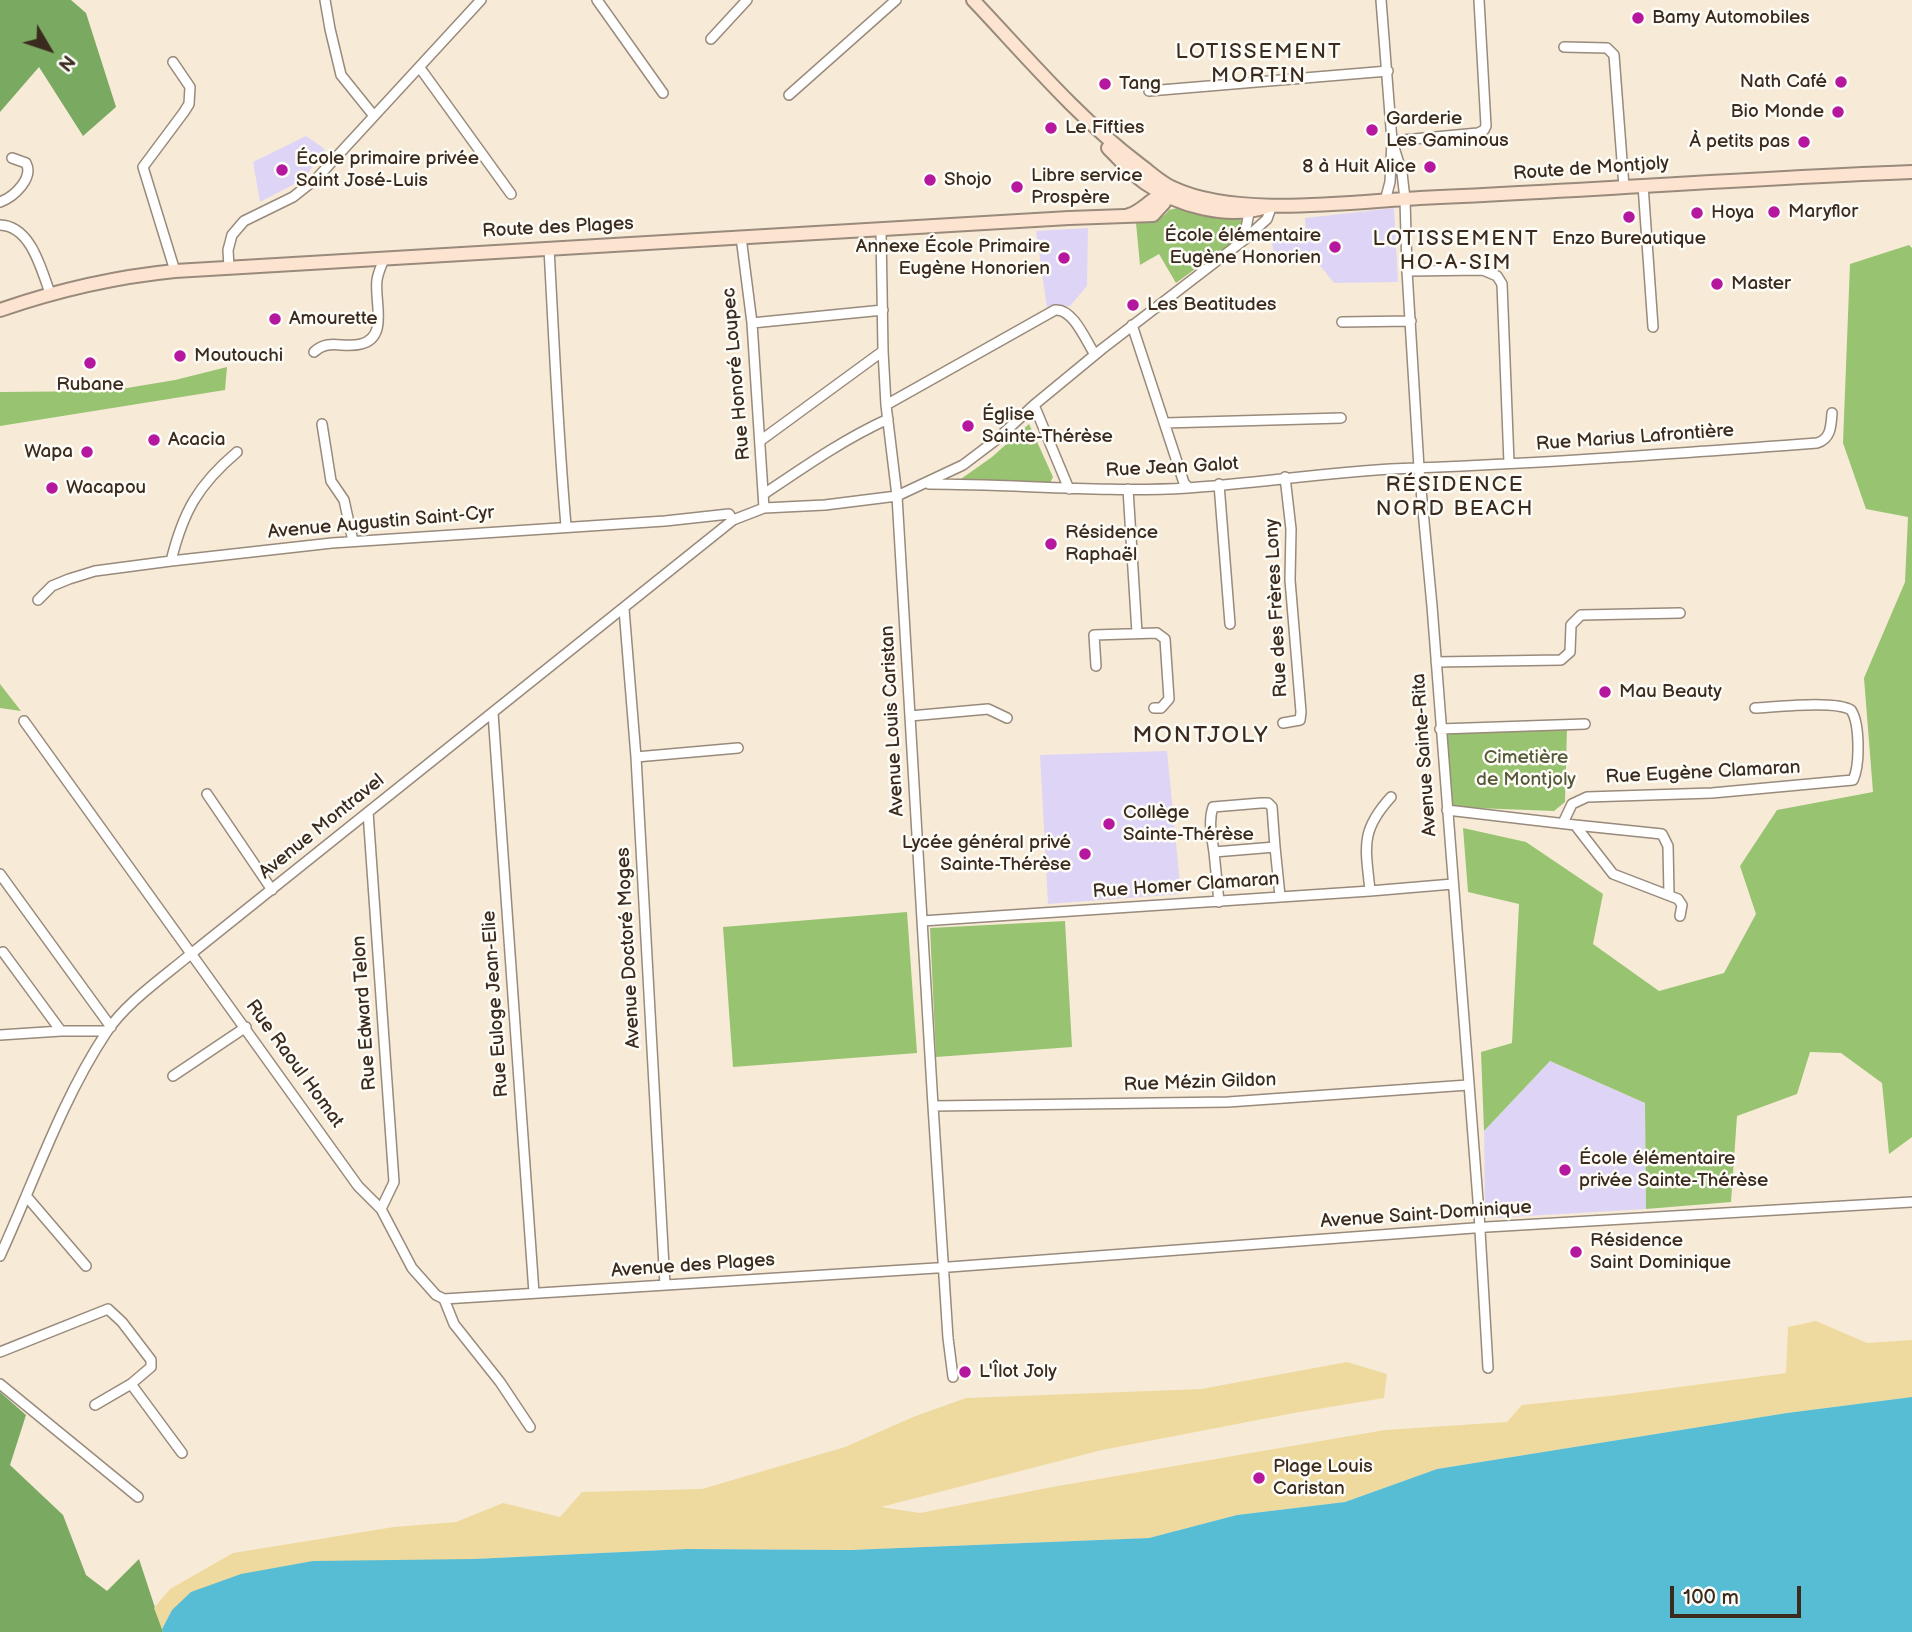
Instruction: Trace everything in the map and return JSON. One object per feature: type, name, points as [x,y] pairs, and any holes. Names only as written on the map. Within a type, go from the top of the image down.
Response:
[{"type":"street","points":[[325,0],[341,75],[374,116]]},
{"type":"street","points":[[229,267],[228,250],[232,235],[244,221],[293,197],[317,178],[481,0]]},
{"type":"street","points":[[597,0],[663,93]]},
{"type":"street","points":[[711,39],[747,0]]},
{"type":"street","points":[[789,95],[896,0]]},
{"type":"street","points":[[973,0],[1088,122],[1169,191],[1218,202],[1266,205]]},
{"type":"street","points":[[1381,0],[1392,141],[1390,182],[1385,201]]},
{"type":"street","points":[[1392,141],[1478,133],[1484,130],[1486,126],[1479,0]]},
{"type":"street","points":[[1564,47],[1607,48],[1614,55],[1623,187]]},
{"type":"street","points":[[173,62],[190,87],[189,104],[143,167],[175,271]]},
{"type":"street","points":[[420,68],[511,194]]},
{"type":"street","points":[[1149,91],[1388,71]]},
{"type":"street","points":[[1088,122],[1099,139],[1142,180],[1149,191],[1146,205]]},
{"type":"street","name":"Avenue Sainte-Rita","points":[[1392,141],[1402,173],[1405,199],[1419,468],[1480,1228],[1488,1368]]},
{"type":"street","points":[[0,202],[12,195],[28,174],[26,163],[12,158]]},
{"type":"street","name":"Route de Montjoly","points":[[1266,205],[1912,172]]},
{"type":"street","points":[[1142,180],[1203,208],[1249,213],[1266,205]]},
{"type":"street","points":[[1643,185],[1653,327]]},
{"type":"street","name":"Route des Plages","points":[[1124,217],[1136,213],[1156,196],[1169,191]]},
{"type":"street","name":"Route des Plages","points":[[0,310],[50,293],[127,276],[175,271],[1153,215],[1160,209],[1169,191]]},
{"type":"street","name":"Avenue Montravel","points":[[0,1256],[66,1108],[109,1029],[192,953],[733,520],[764,509],[897,496],[963,465],[1011,428],[1034,405],[1132,325],[1244,240],[1267,219],[1266,205]]},
{"type":"street","points":[[1244,240],[1249,213]]},
{"type":"street","points":[[0,225],[19,231],[27,240],[50,293]]},
{"type":"street","name":"Avenue Louis Caristan","points":[[881,231],[886,405],[897,496],[933,1107],[953,1377]]},
{"type":"street","name":"Rue Honoré Loupec","points":[[741,237],[752,323],[764,509]]},
{"type":"street","points":[[549,248],[557,385],[556,413],[565,526]]},
{"type":"street","points":[[314,352],[326,344],[356,346],[369,342],[375,335],[378,315],[377,280],[384,259]]},
{"type":"street","points":[[1407,271],[1483,270],[1497,276],[1502,284],[1509,463]]},
{"type":"street","points":[[886,405],[1055,310],[1061,309],[1068,314],[1095,355]]},
{"type":"street","points":[[752,323],[883,310]]},
{"type":"street","points":[[1342,321],[1411,321]]},
{"type":"street","points":[[1132,325],[1184,482],[1189,488]]},
{"type":"street","points":[[760,441],[883,351]]},
{"type":"street","points":[[1034,405],[1069,489]]},
{"type":"street","name":"Rue Marius Lafrontière","points":[[1419,468],[1628,457],[1816,443],[1824,439],[1831,430],[1832,413]]},
{"type":"street","points":[[1165,423],[1341,418]]},
{"type":"street","points":[[764,494],[830,450],[888,419]]},
{"type":"street","points":[[322,424],[331,481],[344,500],[353,541]]},
{"type":"street","points":[[171,561],[187,512],[202,485],[237,452]]},
{"type":"street","name":"Rue Jean Galot","points":[[927,484],[1069,489],[1189,488],[1285,477],[1419,468]]},
{"type":"street","name":"Rue des Frères Lony","points":[[1283,723],[1300,720],[1301,712],[1290,580],[1291,530],[1285,477]]},
{"type":"street","points":[[1219,484],[1230,624]]},
{"type":"street","points":[[1128,489],[1137,633]]},
{"type":"street","name":"Avenue Augustin Saint-Cyr","points":[[38,600],[52,586],[95,571],[171,561],[353,541],[665,521],[729,514],[733,520]]},
{"type":"street","name":"Avenue Doctoré Moges","points":[[624,609],[636,757],[665,1285]]},
{"type":"street","points":[[1436,662],[1561,660],[1570,652],[1571,625],[1581,615],[1680,613]]},
{"type":"street","points":[[1096,666],[1094,635],[1157,633],[1165,639],[1169,699],[1161,708],[1154,708]]},
{"type":"street","name":"Rue Eugène Clamaran","points":[[1563,823],[1572,804],[1587,797],[1712,793],[1853,780],[1857,771],[1857,724],[1851,710],[1843,706],[1755,708]]},
{"type":"street","points":[[910,716],[988,709],[1007,718]]},
{"type":"street","name":"Rue Euloge Jean-Elie","points":[[493,713],[534,1293]]},
{"type":"street","name":"Rue Raoul Homat","points":[[24,721],[358,1186],[381,1209],[412,1268],[444,1299],[454,1324],[500,1382],[530,1427]]},
{"type":"street","points":[[1440,729],[1585,724]]},
{"type":"street","points":[[636,757],[737,748]]},
{"type":"street","points":[[207,794],[272,890]]},
{"type":"street","points":[[1370,891],[1365,842],[1374,816],[1391,797]]},
{"type":"street","points":[[1219,902],[1211,824],[1213,807],[1261,803],[1268,803],[1272,807],[1280,896]]},
{"type":"street","points":[[1447,810],[1662,834],[1668,846],[1669,895]]},
{"type":"street","name":"Rue Edward Telon","points":[[368,812],[394,1182],[381,1209]]},
{"type":"street","points":[[1575,825],[1614,874],[1681,902],[1680,916]]},
{"type":"street","points":[[1214,852],[1275,847]]},
{"type":"street","points":[[0,874],[109,1029]]},
{"type":"street","name":"Rue Homer Clamaran","points":[[922,921],[1453,884]]},
{"type":"street","points":[[3,952],[61,1031]]},
{"type":"street","points":[[173,1076],[246,1027]]},
{"type":"street","points":[[0,1035],[109,1029]]},
{"type":"street","name":"Rue Mézin Gildon","points":[[933,1107],[1228,1102],[1468,1085]]},
{"type":"street","points":[[27,1197],[86,1266]]},
{"type":"street","name":"Avenue Saint-Dominique","points":[[944,1267],[1480,1228],[1912,1202]]},
{"type":"street","name":"Avenue des Plages","points":[[444,1299],[944,1267]]},
{"type":"street","points":[[0,1352],[108,1309],[122,1322],[151,1360],[151,1367],[131,1384],[95,1405]]},
{"type":"street","points":[[0,1384],[138,1497]]},
{"type":"street","points":[[131,1384],[182,1453]]},
{"type":"shaded area","name":"École primaire privée Saint José-Luis","points":[[306,136],[325,149],[304,179],[260,202],[253,162]]},
{"type":"shaded area","name":"École élémentaire Eugène Honorien","points":[[1394,208],[1398,282],[1334,283],[1310,253],[1277,261],[1271,241],[1306,235],[1305,218]]},
{"type":"shaded area","name":"Annexe École Primaire Eugène Honorien","points":[[1088,228],[1087,286],[1070,306],[1047,308],[1036,231]]},
{"type":"shaded area","name":"Collège Sainte-Thérèse","points":[[1167,751],[1181,894],[1048,904],[1040,755]]},
{"type":"shaded area","name":"École élémentaire privée Sainte-Thérèse","points":[[1550,1061],[1645,1103],[1646,1209],[1493,1218],[1485,1212],[1484,1131]]},
{"type":"green space","points":[[0,0],[71,0],[86,13],[116,107],[83,136],[39,67],[0,112]]},
{"type":"green space","points":[[1177,208],[1239,218],[1243,222],[1241,238],[1176,283],[1159,254],[1140,265],[1136,223],[1158,219],[1169,210]]},
{"type":"green space","points":[[1909,245],[1912,248],[1912,1137],[1889,1154],[1882,1083],[1841,1053],[1810,1052],[1797,1094],[1737,1116],[1731,1202],[1646,1209],[1645,1103],[1550,1061],[1484,1131],[1481,1052],[1512,1043],[1519,904],[1468,892],[1463,828],[1526,842],[1603,894],[1593,944],[1659,991],[1724,973],[1756,914],[1740,866],[1777,810],[1873,792],[1864,678],[1905,582],[1908,517],[1866,509],[1843,443],[1850,264]]},
{"type":"green space","points":[[227,367],[225,390],[0,426],[0,392],[109,391],[175,380]]},
{"type":"green space","points":[[1029,424],[1053,477],[1050,483],[958,481],[992,457]]},
{"type":"green space","points":[[0,684],[21,711],[0,708]]},
{"type":"green space","name":"Cimetière de Montjoly","points":[[1567,728],[1565,802],[1554,811],[1450,807],[1444,729]]},
{"type":"green space","points":[[907,912],[917,1053],[733,1067],[723,927]]},
{"type":"green space","points":[[1065,921],[1072,1047],[936,1057],[930,928]]},
{"type":"green space","points":[[0,1392],[26,1415],[10,1465],[63,1515],[86,1575],[107,1591],[139,1559],[163,1632],[0,1632]]},
{"type":"sand","name":"Plage Louis Caristan","points":[[1816,1321],[1867,1343],[1912,1340],[1912,1397],[1787,1413],[1437,1469],[1345,1502],[1237,1515],[1149,1538],[850,1550],[686,1549],[474,1559],[172,1610],[162,1629],[154,1608],[170,1589],[233,1553],[394,1527],[456,1522],[503,1503],[560,1517],[582,1492],[702,1489],[845,1447],[913,1417],[966,1398],[1201,1389],[1347,1362],[1387,1374],[1384,1398],[1102,1450],[881,1507],[920,1513],[1052,1487],[1385,1430],[1507,1422],[1522,1405],[1786,1373],[1788,1327]]},
{"type":"water","points":[[1912,1397],[1912,1632],[163,1632],[162,1629],[172,1610],[191,1592],[241,1574],[313,1561],[474,1559],[686,1549],[850,1550],[1149,1538],[1237,1515],[1345,1502],[1437,1469],[1787,1413]]},
{"type":"place","name":"Bamy Automobiles","points":[[1638,18]]},
{"type":"place","name":"Nath Café","points":[[1841,82]]},
{"type":"place","name":"Tang","points":[[1105,84]]},
{"type":"place","name":"Bio Monde","points":[[1838,112]]},
{"type":"place","name":"Le Fifties","points":[[1051,128]]},
{"type":"place","name":"Garderie Les Gaminous","points":[[1372,130]]},
{"type":"place","name":"À petits pas","points":[[1804,142]]},
{"type":"place","name":"8 à Huit Alice","points":[[1430,167]]},
{"type":"place","name":"École primaire privée Saint José-Luis","points":[[282,170]]},
{"type":"place","name":"Shojo","points":[[930,180]]},
{"type":"place","name":"Libre service Prospère","points":[[1017,187]]},
{"type":"place","name":"Maryflor","points":[[1774,212]]},
{"type":"place","name":"Hoya","points":[[1697,213]]},
{"type":"place","name":"Enzo Bureautique","points":[[1629,217]]},
{"type":"place","name":"École élémentaire Eugène Honorien","points":[[1335,247]]},
{"type":"place","name":"Annexe École Primaire Eugène Honorien","points":[[1064,258]]},
{"type":"place","name":"Master","points":[[1717,284]]},
{"type":"place","name":"Les Beatitudes","points":[[1133,305]]},
{"type":"place","name":"Amourette","points":[[275,319]]},
{"type":"place","name":"Moutouchi","points":[[180,356]]},
{"type":"place","name":"Rubane","points":[[90,363]]},
{"type":"place","name":"Église Sainte-Thérèse","points":[[968,426]]},
{"type":"place","name":"Acacia","points":[[154,440]]},
{"type":"place","name":"Wapa","points":[[87,452]]},
{"type":"place","name":"Wacapou","points":[[52,488]]},
{"type":"place","name":"Résidence Raphaël","points":[[1051,544]]},
{"type":"place","name":"Mau Beauty","points":[[1605,692]]},
{"type":"place","name":"Collège Sainte-Thérèse","points":[[1109,824]]},
{"type":"place","name":"Lycée général privé Sainte-Thérèse","points":[[1085,854]]},
{"type":"place","name":"École élémentaire privée Sainte-Thérèse","points":[[1565,1170]]},
{"type":"place","name":"Résidence Saint Dominique","points":[[1576,1252]]},
{"type":"place","name":"L'Îlot Joly","points":[[965,1372]]},
{"type":"place","name":"Plage Louis Caristan","points":[[1259,1478]]},
{"type":"district","name":"LOTISSEMENT MORTIN","points":[[1259,65]]},
{"type":"district","name":"LOTISSEMENT HO-A-SIM","points":[[1456,252]]},
{"type":"district","name":"RÉSIDENCE NORD BEACH","points":[[1455,498]]},
{"type":"district","name":"MONTJOLY","points":[[1201,736]]}]
